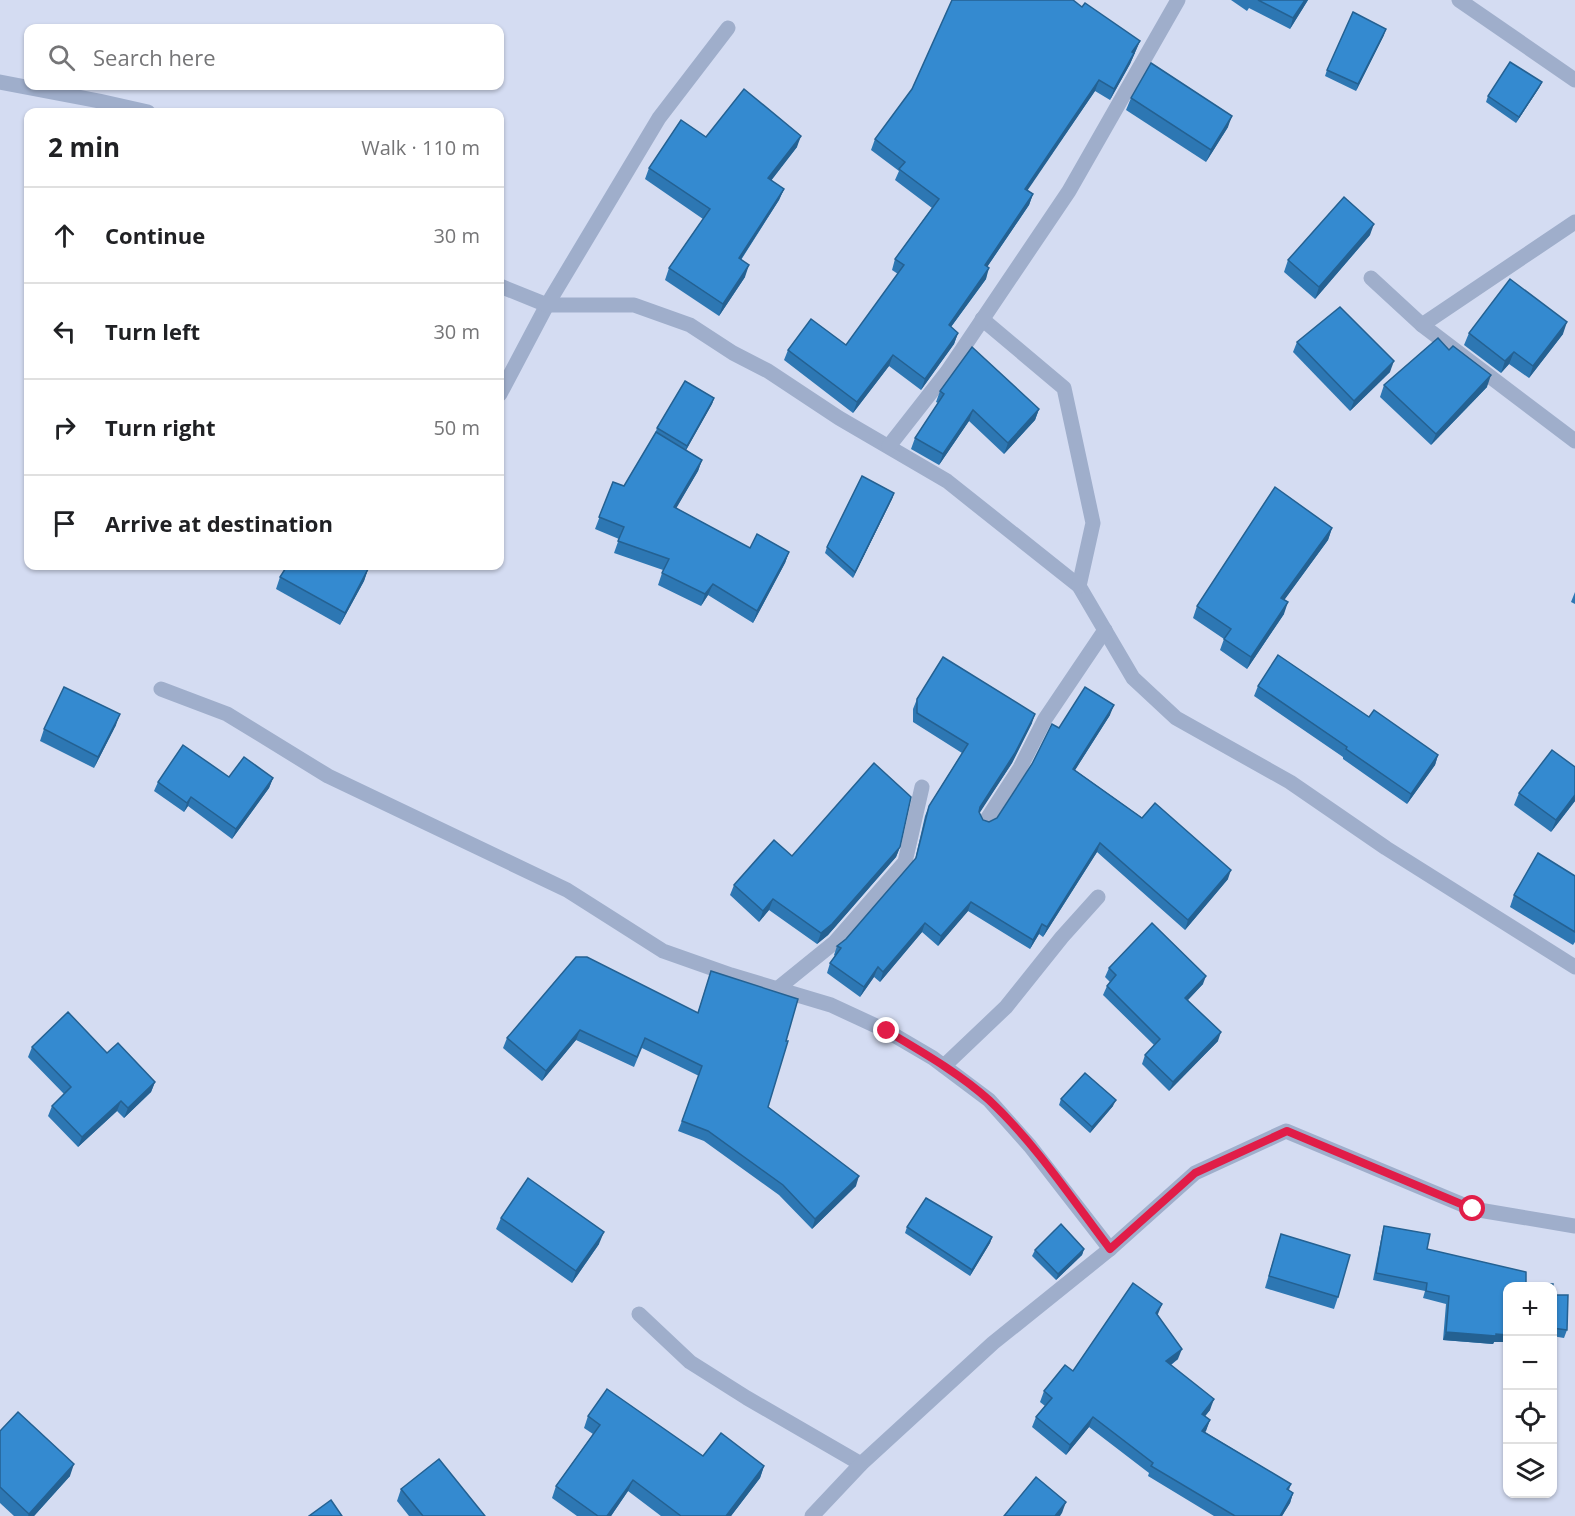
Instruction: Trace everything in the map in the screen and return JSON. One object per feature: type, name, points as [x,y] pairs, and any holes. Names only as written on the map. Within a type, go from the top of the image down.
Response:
[{"type":"street","points":[[889,446],[947,372],[1069,191],[1178,0]]},
{"type":"street","points":[[1459,0],[1575,80]]},
{"type":"street","points":[[504,386],[547,305],[659,118],[728,28]]},
{"type":"street","points":[[0,82],[24,87]]},
{"type":"street","points":[[42,90],[130,108]]},
{"type":"street","points":[[1422,325],[1575,222]]},
{"type":"street","points":[[1371,278],[1422,325],[1575,441]]},
{"type":"street","points":[[504,288],[547,305],[634,305],[690,325],[733,353],[768,371],[839,418],[947,481],[1079,586],[1133,678],[1176,718],[1290,782],[1386,849],[1575,966]]},
{"type":"street","points":[[982,319],[1064,388],[1093,523],[1079,586]]},
{"type":"street","points":[[985,822],[1020,768],[1045,719],[1105,630]]},
{"type":"street","points":[[161,689],[227,714],[328,776],[567,890],[663,951],[831,1005],[887,1031],[933,1058],[989,1100],[1030,1146],[1110,1249]]},
{"type":"street","points":[[777,988],[835,942],[904,862],[922,787]]},
{"type":"street","points":[[944,1066],[1006,1007],[1062,937],[1098,897]]},
{"type":"street","points":[[812,1516],[861,1464],[993,1343],[1110,1249],[1195,1173],[1287,1131],[1473,1209],[1575,1226]]},
{"type":"street","points":[[639,1314],[690,1362],[861,1464]]},
{"type":"building","points":[[952,0],[1073,0],[1082,7],[1085,3],[1140,41],[1114,89],[1099,80],[1025,189],[1033,194],[985,265],[989,268],[949,325],[958,333],[925,379],[893,355],[857,402],[788,350],[811,319],[846,345],[904,265],[895,259],[939,199],[899,169],[905,162],[875,139],[912,89]]},
{"type":"building","points":[[1258,0],[1305,0],[1293,18]]},
{"type":"building","points":[[1353,12],[1386,29],[1358,84],[1327,70]]},
{"type":"building","points":[[1510,62],[1542,82],[1519,117],[1488,96]]},
{"type":"building","points":[[1151,63],[1232,116],[1211,150],[1131,98]]},
{"type":"building","points":[[744,89],[801,136],[768,178],[784,189],[739,258],[749,265],[723,304],[669,268],[710,209],[649,168],[681,120],[706,137]]},
{"type":"building","points":[[1344,197],[1374,224],[1319,287],[1288,260]]},
{"type":"building","points":[[1510,279],[1567,322],[1533,366],[1514,352],[1505,361],[1469,333]]},
{"type":"building","points":[[1340,307],[1394,361],[1354,401],[1297,342]]},
{"type":"building","points":[[1438,338],[1449,350],[1453,346],[1491,375],[1436,434],[1384,385]]},
{"type":"building","points":[[972,347],[1039,409],[1008,443],[973,410],[943,454],[915,438],[944,394],[940,391]]},
{"type":"building","points":[[685,381],[714,398],[687,446],[657,428]]},
{"type":"building","points":[[656,432],[702,460],[674,507],[750,548],[757,534],[789,552],[757,611],[713,584],[705,594],[662,573],[669,559],[618,541],[624,527],[599,517],[613,482],[624,486]]},
{"type":"building","points":[[862,476],[894,493],[855,572],[827,547]]},
{"type":"building","points":[[1275,487],[1332,528],[1281,598],[1288,602],[1251,657],[1224,639],[1231,629],[1197,606]]},
{"type":"building","points":[[284,570],[367,570],[345,613],[280,577]]},
{"type":"building","points":[[1278,655],[1369,717],[1374,710],[1438,755],[1411,794],[1258,686]]},
{"type":"building","points":[[943,657],[1035,714],[1015,753],[980,807],[979,812],[983,820],[989,822],[997,818],[1032,764],[1052,724],[1059,728],[1085,687],[1114,705],[1073,769],[1142,818],[1155,803],[1231,870],[1188,920],[1100,843],[1047,927],[1042,924],[1033,940],[971,902],[941,936],[925,923],[883,972],[878,967],[864,987],[830,963],[841,948],[837,946],[846,939],[916,858],[929,806],[968,744],[917,713],[917,699]]},
{"type":"building","points":[[64,687],[120,714],[98,757],[44,729]]},
{"type":"building","points":[[183,745],[229,777],[244,757],[273,778],[236,829],[191,797],[187,803],[158,782]]},
{"type":"building","points":[[1552,750],[1575,767],[1575,795],[1556,820],[1519,793]]},
{"type":"building","points":[[874,763],[911,797],[900,847],[832,924],[821,933],[773,899],[763,911],[734,885],[774,840],[792,856]]},
{"type":"building","points":[[1538,853],[1575,876],[1575,932],[1514,895]]},
{"type":"building","points":[[1152,923],[1206,976],[1185,998],[1221,1032],[1173,1082],[1145,1055],[1160,1039],[1107,986],[1116,975],[1109,968]]},
{"type":"building","points":[[576,957],[587,957],[698,1013],[711,971],[798,999],[768,1107],[859,1176],[815,1219],[783,1185],[708,1131],[682,1121],[702,1066],[645,1038],[637,1057],[580,1030],[546,1071],[507,1038]]},
{"type":"building","points":[[68,1012],[107,1053],[118,1043],[155,1082],[128,1108],[121,1101],[82,1137],[52,1106],[71,1087],[32,1047]]},
{"type":"building","points":[[1085,1073],[1116,1100],[1092,1127],[1061,1099]]},
{"type":"building","points":[[528,1178],[604,1232],[576,1271],[501,1218]]},
{"type":"building","points":[[926,1198],[992,1237],[972,1270],[907,1227]]},
{"type":"building","points":[[1061,1224],[1084,1249],[1058,1274],[1035,1250]]},
{"type":"building","points":[[1384,1226],[1430,1234],[1427,1249],[1526,1272],[1526,1282],[1503,1282],[1503,1335],[1496,1334],[1496,1336],[1446,1332],[1449,1296],[1426,1291],[1427,1283],[1376,1273]]},
{"type":"building","points":[[1281,1234],[1350,1255],[1338,1297],[1269,1276]]},
{"type":"building","points":[[1133,1283],[1162,1304],[1156,1313],[1182,1349],[1166,1361],[1214,1399],[1202,1414],[1210,1420],[1202,1431],[1291,1484],[1287,1489],[1293,1493],[1280,1516],[1235,1516],[1151,1466],[1153,1463],[1093,1417],[1070,1445],[1036,1417],[1052,1398],[1044,1391],[1065,1365],[1073,1371]]},
{"type":"building","points":[[1557,1295],[1568,1295],[1567,1330],[1557,1329]]},
{"type":"building","points":[[607,1389],[703,1456],[721,1433],[764,1466],[726,1516],[681,1516],[633,1480],[607,1516],[598,1516],[556,1486],[600,1425],[588,1416]]},
{"type":"building","points":[[18,1412],[74,1464],[29,1514],[0,1487],[0,1431]]},
{"type":"building","points":[[439,1459],[485,1516],[423,1516],[401,1489]]},
{"type":"building","points":[[1036,1477],[1066,1502],[1055,1516],[1004,1516]]},
{"type":"building","points":[[331,1500],[342,1516],[309,1516]]},
{"type":"route","points":[[887,1031],[933,1058],[989,1100],[1030,1146],[1110,1249],[1195,1173],[1287,1131],[1473,1209]]}]
